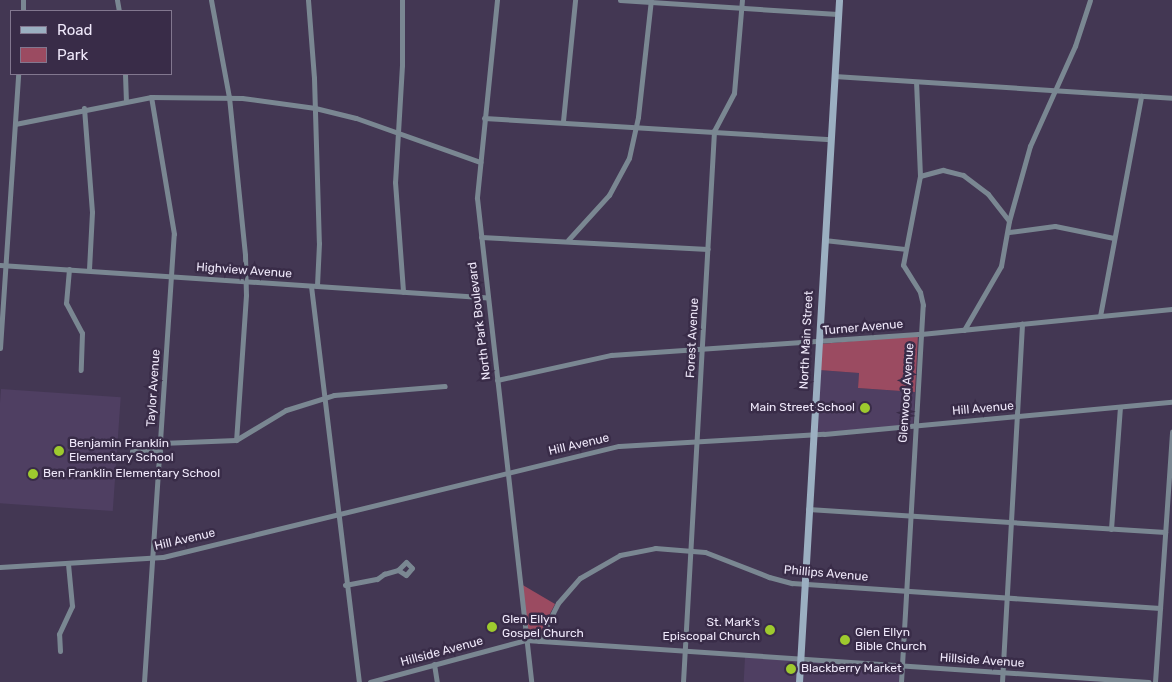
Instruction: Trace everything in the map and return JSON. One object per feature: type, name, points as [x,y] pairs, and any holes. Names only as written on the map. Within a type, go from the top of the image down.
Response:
[{"type":"street","points":[[211,0],[229,97],[244,222],[246,282],[236,440]]},
{"type":"street","points":[[308,0],[315,108],[319,243],[317,286]]},
{"type":"street","points":[[402,0],[402,65],[395,182],[404,292]]},
{"type":"street","name":"North Park Boulevard","points":[[497,0],[476,198],[531,682]]},
{"type":"street","points":[[562,121],[575,0]]},
{"type":"street","points":[[620,0],[838,14]]},
{"type":"street","name":"Forest Avenue","points":[[684,682],[714,131],[734,93],[742,0]]},
{"type":"street","name":"North Main Street","points":[[799,682],[839,0]]},
{"type":"street","points":[[964,330],[966,321],[995,282],[1009,232],[1009,221],[1030,146],[1054,90],[1076,46],[1090,0]]},
{"type":"street","points":[[568,240],[601,205],[617,182],[630,152],[637,126],[651,1]]},
{"type":"street","points":[[0,348],[3,265],[18,75]]},
{"type":"street","points":[[125,75],[126,100]]},
{"type":"street","points":[[834,76],[1172,98]]},
{"type":"street","name":"Glenwood Avenue","points":[[901,682],[922,298],[906,274],[905,249],[920,176],[916,82]]},
{"type":"street","points":[[1100,316],[1141,96]]},
{"type":"street","points":[[15,124],[126,100],[151,97],[229,97],[315,108],[398,131],[480,162]]},
{"type":"street","name":"Taylor Avenue","points":[[144,682],[172,276],[173,217],[151,97]]},
{"type":"street","points":[[84,108],[92,212],[89,270]]},
{"type":"street","points":[[484,118],[562,121],[830,138]]},
{"type":"street","points":[[920,176],[938,170],[963,175],[988,194],[1009,221]]},
{"type":"street","points":[[1009,232],[1056,226],[1114,238]]},
{"type":"street","points":[[481,237],[568,240],[708,249]]},
{"type":"street","points":[[824,240],[905,249]]},
{"type":"street","name":"Highview Avenue","points":[[3,265],[488,297]]},
{"type":"street","points":[[68,269],[66,303],[82,333],[81,370]]},
{"type":"street","points":[[311,286],[345,585],[359,682]]},
{"type":"street","name":"Turner Avenue","points":[[497,380],[611,355],[921,334],[1172,309]]},
{"type":"street","points":[[1002,682],[1022,324]]},
{"type":"street","points":[[161,443],[236,440],[286,410],[324,398],[445,386]]},
{"type":"street","name":"Hill Avenue","points":[[0,567],[152,558],[618,446],[915,426],[1172,402]]},
{"type":"street","points":[[1111,529],[1120,407]]},
{"type":"street","points":[[1155,682],[1165,532],[1169,521],[1172,432]]},
{"type":"street","points":[[132,450],[160,452]]},
{"type":"street","points":[[808,509],[1165,532]]},
{"type":"street","name":"Phillips Avenue","points":[[540,641],[544,627],[562,597],[596,566],[644,549],[691,549],[722,557],[776,580],[804,584],[1160,608]]},
{"type":"street","points":[[60,651],[59,634],[72,606],[68,564]]},
{"type":"street","points":[[345,585],[377,579],[384,574],[398,570]]},
{"type":"street","name":"Hillside Avenue","points":[[370,682],[526,640],[1002,672],[1081,680],[1148,682]]},
{"type":"street","points":[[434,664],[437,682]]},
{"type":"shaded area","name":"Main Street School","points":[[819,370],[859,373],[858,388],[915,392],[913,425],[815,433]]},
{"type":"shaded area","name":"Benjamin Franklin Elementary School","points":[[1,389],[121,397],[113,511],[0,503]]},
{"type":"shaded area","points":[[745,657],[799,660],[798,682],[744,682]]},
{"type":"shaded area","points":[[802,661],[901,667],[900,682],[801,682]]},
{"type":"green space","points":[[918,335],[915,392],[858,388],[859,373],[819,370],[821,344]]},
{"type":"green space","points":[[521,584],[555,604],[537,639],[527,638]]},
{"type":"place","name":"Main Street School","points":[[865,408]]},
{"type":"place","name":"Benjamin Franklin Elementary School","points":[[59,451]]},
{"type":"place","name":"Ben Franklin Elementary School","points":[[33,474]]},
{"type":"place","name":"Glen Ellyn Gospel Church","points":[[492,627]]},
{"type":"place","name":"St. Mark's Episcopal Church","points":[[770,630]]},
{"type":"place","name":"Glen Ellyn Bible Church","points":[[845,640]]},
{"type":"place","name":"Blackberry Market","points":[[791,669]]}]
